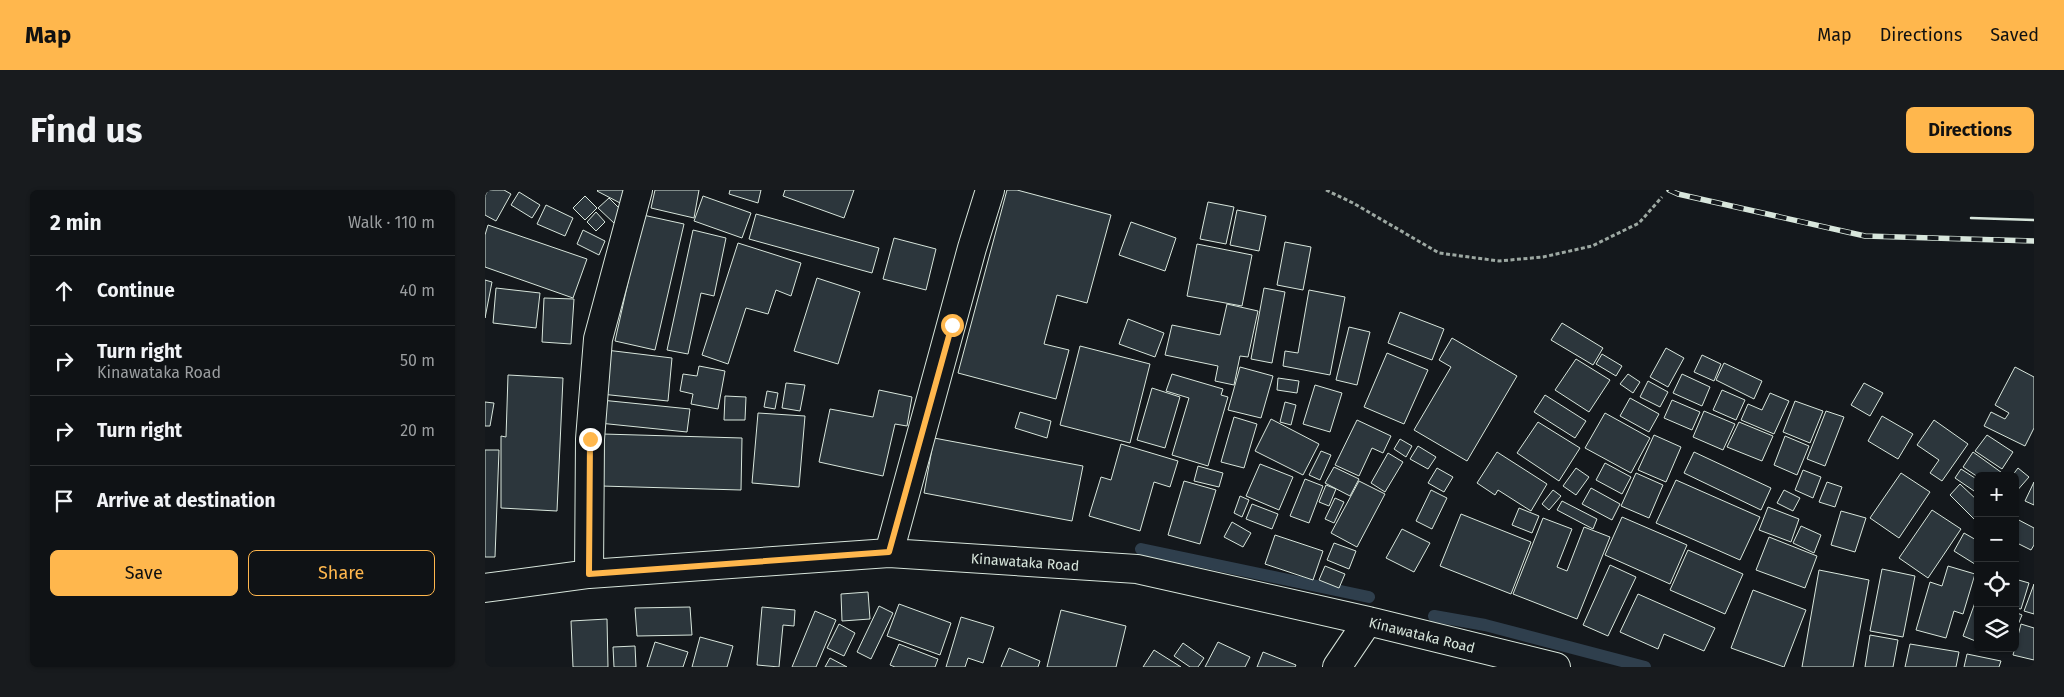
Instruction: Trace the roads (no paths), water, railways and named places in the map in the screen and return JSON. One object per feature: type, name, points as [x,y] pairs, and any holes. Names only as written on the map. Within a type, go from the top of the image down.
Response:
[{"type":"street","points":[[589,574],[590,439],[598,338],[638,190]]},
{"type":"street","points":[[889,552],[990,190]]},
{"type":"street","name":"Kinawataka Road","points":[[485,588],[589,574],[889,552],[1137,569],[1368,621],[1471,657],[1555,667]]},
{"type":"street","points":[[1337,667],[1368,621]]},
{"type":"waterway","points":[[1141,549],[1369,597]]},
{"type":"waterway","points":[[1434,616],[1485,625],[1645,667]]},
{"type":"railway","points":[[1669,190],[1678,194],[1865,236],[2034,241]]}]
